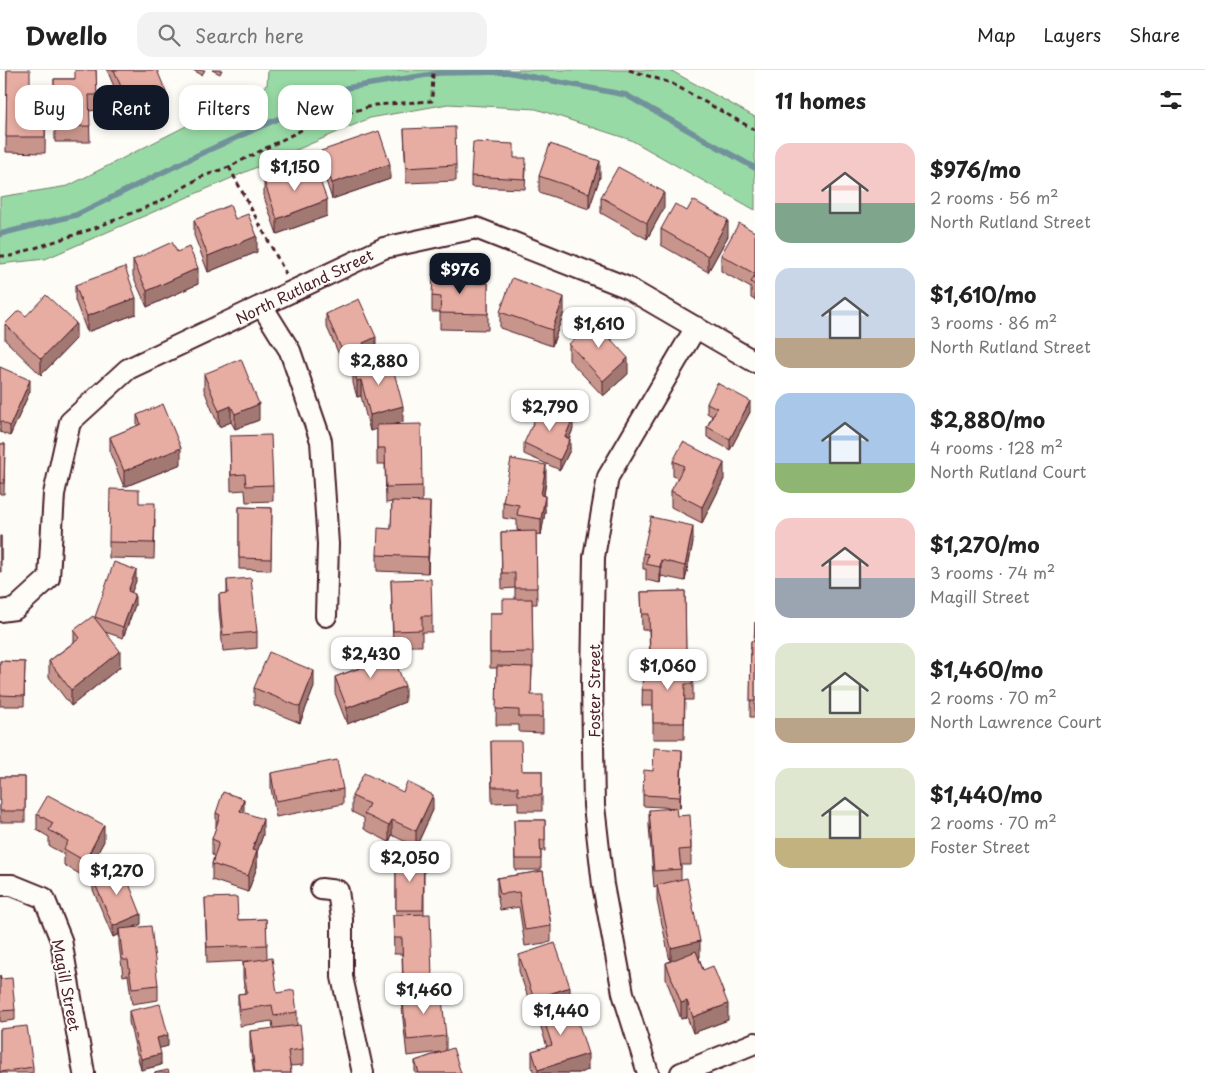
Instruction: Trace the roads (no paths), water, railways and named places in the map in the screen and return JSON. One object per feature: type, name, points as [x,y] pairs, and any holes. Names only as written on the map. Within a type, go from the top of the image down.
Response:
[{"type":"street","name":"North Rutland Street","points":[[0,611],[15,609],[49,578],[54,494],[70,422],[128,369],[384,248],[476,228],[626,287],[755,362]]},
{"type":"street","points":[[262,306],[290,351],[320,441],[328,544],[326,616]]},
{"type":"street","name":"Foster Street","points":[[648,1073],[623,993],[603,885],[596,826],[592,684],[594,557],[608,477],[696,328]]},
{"type":"street","name":"Magill Street","points":[[0,885],[12,885],[44,898],[61,940],[84,1073]]},
{"type":"street","points":[[321,888],[338,891],[342,919],[342,977],[363,1073]]},
{"type":"street","points":[[682,1073],[755,1043]]},
{"type":"waterway","points":[[0,234],[76,215],[200,154],[346,88],[439,73],[507,72],[626,95],[755,168]]}]
